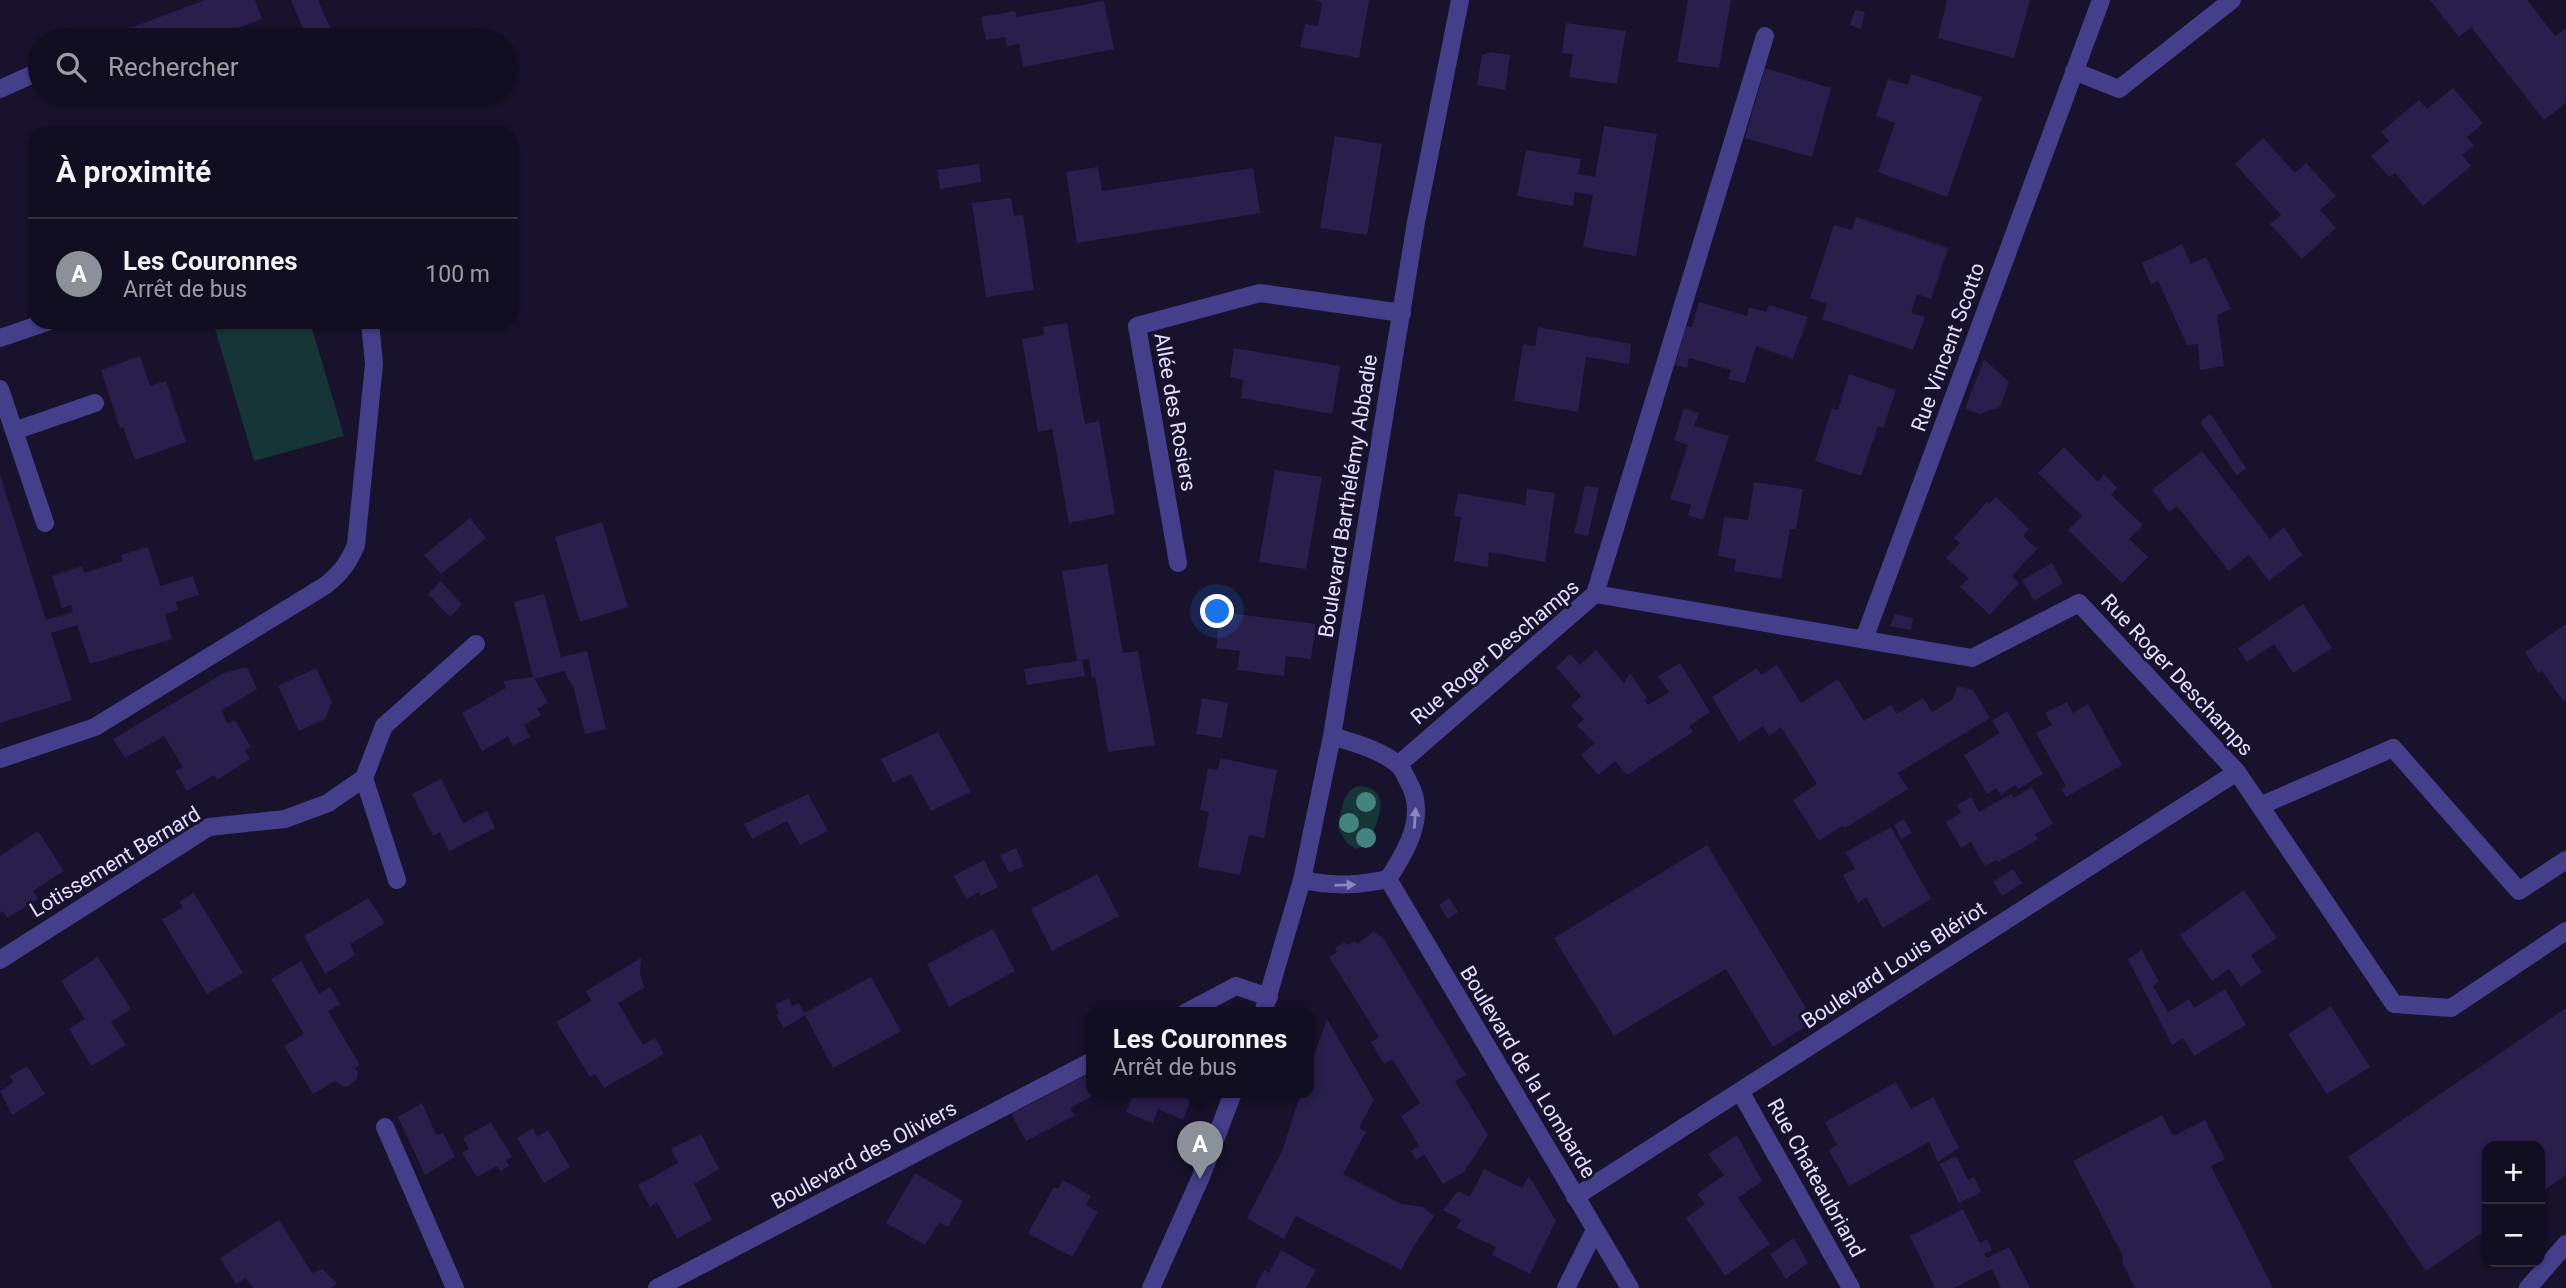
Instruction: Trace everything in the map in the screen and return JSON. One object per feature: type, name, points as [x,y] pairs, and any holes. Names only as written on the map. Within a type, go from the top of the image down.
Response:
[{"type":"street","name":"Boulevard Barthélémy Abbadie","points":[[1266,1005],[1302,880],[1332,736],[1419,209],[1460,0]]},
{"type":"street","name":"Rue Vincent Scotto","points":[[1864,639],[2101,0]]},
{"type":"street","points":[[2074,71],[2119,89],[2232,0]]},
{"type":"street","points":[[1595,594],[1765,36]]},
{"type":"street","points":[[0,89],[28,76]]},
{"type":"street","name":"Allée des Rosiers","points":[[1178,563],[1137,326],[1260,293],[1402,313]]},
{"type":"street","points":[[0,338],[28,328]]},
{"type":"street","points":[[0,759],[95,727],[326,585],[341,573],[356,545],[374,364],[371,329]]},
{"type":"street","points":[[0,389],[45,523]]},
{"type":"street","points":[[13,431],[95,403]]},
{"type":"street","name":"Rue Roger Deschamps","points":[[1399,764],[1595,594],[1972,657],[2078,603],[2237,772],[2394,1004],[2451,1008],[2566,931]]},
{"type":"street","points":[[397,880],[363,778],[384,726],[476,644]]},
{"type":"street","points":[[1302,880],[1334,886],[1362,885],[1388,879],[1403,857],[1417,824],[1415,792],[1399,764],[1374,750],[1332,736]]},
{"type":"street","points":[[2260,806],[2393,748],[2519,891],[2566,859]]},
{"type":"street","name":"Boulevard Louis Blériot","points":[[1575,1197],[2237,772]]},
{"type":"street","name":"Lotissement Bernard","points":[[0,960],[209,827],[285,819],[328,803],[363,778]]},
{"type":"street","name":"Boulevard de la Lombarde","points":[[1388,879],[1630,1288]]},
{"type":"street","points":[[1196,1007],[1236,986],[1266,1005]]},
{"type":"street","name":"Boulevard des Oliviers","points":[[657,1288],[1086,1065]]},
{"type":"street","name":"Rue Chateaubriand","points":[[1740,1091],[1851,1288]]},
{"type":"street","points":[[1152,1288],[1200,1179],[1231,1098]]},
{"type":"street","points":[[385,1127],[455,1288]]},
{"type":"street","points":[[1566,1288],[1595,1230]]},
{"type":"street","points":[[2528,1288],[2566,1244]]},
{"type":"green space","points":[[215,329],[312,329],[344,436],[254,461]]},
{"type":"green space","points":[[1359,786],[1370,788],[1377,793],[1380,809],[1367,845],[1356,849],[1347,843],[1338,828],[1346,797]]},
{"type":"building","points":[[205,0],[255,0],[262,19],[238,28],[130,28]]},
{"type":"building","points":[[291,0],[318,0],[330,28],[303,28]]},
{"type":"building","points":[[1314,0],[1369,0],[1359,58],[1300,47],[1305,24],[1318,26],[1322,3]]},
{"type":"building","points":[[1688,0],[1731,0],[1719,68],[1677,62]]},
{"type":"building","points":[[1947,0],[2030,0],[2014,58],[1938,38]]},
{"type":"building","points":[[2430,0],[2527,0],[2555,36],[2566,28],[2566,103],[2544,120],[2471,27],[2459,37]]},
{"type":"building","points":[[1104,1],[1114,49],[1023,67],[1019,44],[1007,46],[1005,37],[986,40],[981,17],[1015,11],[1017,17]]},
{"type":"building","points":[[1855,10],[1865,12],[1861,29],[1850,25]]},
{"type":"building","points":[[1566,23],[1626,31],[1617,84],[1569,77],[1573,54],[1562,53]]},
{"type":"building","points":[[1490,52],[1510,55],[1505,90],[1477,85],[1482,55]]},
{"type":"building","points":[[1765,68],[1831,88],[1812,157],[1745,138]]},
{"type":"building","points":[[1911,74],[1982,97],[1947,197],[1878,172],[1895,123],[1876,116],[1888,79],[1908,85]]},
{"type":"building","points":[[2453,88],[2483,123],[2467,137],[2474,146],[2462,155],[2471,166],[2423,206],[2395,173],[2389,177],[2371,156],[2389,141],[2381,132],[2419,100],[2427,109]]},
{"type":"building","points":[[1604,126],[1657,134],[1636,256],[1583,247],[1593,195],[1575,192],[1573,206],[1517,196],[1526,150],[1581,159],[1578,174],[1595,177]]},
{"type":"building","points":[[1335,136],[1382,144],[1367,235],[1320,228]]},
{"type":"building","points":[[2263,138],[2295,173],[2306,163],[2336,196],[2320,210],[2336,228],[2302,259],[2270,224],[2281,215],[2235,164]]},
{"type":"building","points":[[979,164],[981,182],[940,189],[937,170]]},
{"type":"building","points":[[1098,167],[1102,191],[1253,168],[1260,213],[1077,243],[1066,172]]},
{"type":"building","points":[[1011,198],[1014,216],[1023,215],[1034,290],[986,297],[972,203]]},
{"type":"building","points":[[1856,217],[1948,248],[1931,299],[1917,294],[1911,313],[1925,317],[1913,350],[1822,319],[1827,304],[1810,298],[1834,225],[1852,230]]},
{"type":"building","points":[[2182,244],[2191,264],[2206,257],[2231,309],[2217,315],[2224,366],[2200,370],[2198,344],[2187,345],[2158,281],[2151,285],[2142,263]]},
{"type":"building","points":[[1699,302],[1747,316],[1749,307],[1766,312],[1769,305],[1808,317],[1793,359],[1756,346],[1745,383],[1728,379],[1731,370],[1689,358],[1687,368],[1675,365],[1686,326],[1692,327]]},
{"type":"building","points":[[1067,323],[1085,424],[1099,421],[1115,514],[1069,523],[1052,429],[1038,432],[1022,339],[1044,335],[1043,327]]},
{"type":"building","points":[[1538,327],[1631,344],[1629,364],[1586,357],[1578,412],[1514,401],[1523,344],[1535,346]]},
{"type":"building","points":[[1234,348],[1340,366],[1332,414],[1241,398],[1243,380],[1230,377]]},
{"type":"building","points":[[140,356],[150,386],[166,381],[186,442],[135,460],[123,427],[120,428],[101,370]]},
{"type":"building","points":[[1984,359],[2009,382],[2000,407],[1979,414],[1965,409]]},
{"type":"building","points":[[1849,374],[1896,390],[1883,428],[1878,426],[1861,476],[1815,461],[1832,408],[1838,410]]},
{"type":"building","points":[[1684,408],[1699,413],[1694,426],[1729,436],[1703,520],[1688,515],[1691,505],[1670,499],[1688,445],[1674,440]]},
{"type":"building","points":[[2210,413],[2246,468],[2237,476],[2200,422]]},
{"type":"building","points":[[2064,447],[2098,482],[2104,474],[2117,488],[2111,495],[2143,525],[2129,539],[2148,557],[2122,583],[2068,530],[2082,516],[2038,473]]},
{"type":"building","points":[[2202,451],[2270,539],[2284,527],[2302,555],[2269,581],[2249,555],[2229,571],[2177,506],[2169,512],[2152,490]]},
{"type":"building","points":[[1275,470],[1322,477],[1306,569],[1259,562]]},
{"type":"building","points":[[0,475],[46,620],[73,612],[71,605],[62,608],[52,576],[82,566],[84,573],[123,561],[121,555],[148,547],[160,586],[193,576],[199,595],[176,602],[178,610],[165,614],[172,639],[90,664],[77,625],[51,633],[72,700],[0,723]]},
{"type":"building","points":[[1754,482],[1803,489],[1796,529],[1790,529],[1781,579],[1734,571],[1736,559],[1718,556],[1724,517],[1748,520]]},
{"type":"building","points":[[1585,486],[1599,488],[1588,536],[1574,533]]},
{"type":"building","points":[[1527,489],[1555,493],[1545,562],[1489,552],[1488,567],[1454,561],[1461,517],[1454,516],[1458,493],[1525,505]]},
{"type":"building","points":[[1996,497],[2029,529],[2023,536],[2037,549],[2012,576],[2019,583],[1990,615],[1960,587],[1969,578],[1946,558],[1960,543],[1954,538],[1987,502],[1989,504]]},
{"type":"building","points":[[470,518],[486,538],[441,574],[424,555]]},
{"type":"building","points":[[602,522],[628,607],[580,622],[555,537]]},
{"type":"building","points":[[2052,563],[2063,583],[2034,601],[2022,580]]},
{"type":"building","points":[[1107,564],[1123,653],[1138,651],[1155,745],[1108,752],[1095,677],[1092,678],[1089,659],[1082,660],[1085,676],[1027,685],[1024,669],[1077,661],[1062,571]]},
{"type":"building","points":[[441,581],[462,605],[450,617],[428,594]]},
{"type":"building","points":[[544,594],[561,657],[587,651],[606,729],[585,734],[574,689],[564,671],[535,679],[548,703],[537,709],[541,715],[524,725],[530,737],[513,746],[508,736],[482,751],[462,713],[506,688],[503,681],[533,677],[514,602]]},
{"type":"building","points":[[2303,604],[2332,648],[2293,673],[2274,644],[2247,662],[2238,648]]},
{"type":"building","points":[[1220,612],[1316,624],[1311,659],[1286,656],[1284,676],[1237,670],[1240,651],[1216,648]]},
{"type":"building","points":[[1895,614],[1913,618],[1911,630],[1890,626]]},
{"type":"building","points":[[2566,624],[2566,699],[2563,701],[2542,671],[2538,673],[2525,652]]},
{"type":"building","points":[[1596,650],[1624,683],[1630,673],[1647,698],[1644,700],[1648,705],[1669,692],[1658,676],[1680,663],[1710,712],[1689,726],[1693,732],[1627,775],[1615,761],[1598,775],[1581,755],[1595,743],[1577,726],[1584,719],[1571,706],[1581,696],[1556,667],[1570,654],[1580,665]]},
{"type":"building","points":[[1777,665],[1801,703],[1838,679],[1864,721],[1891,705],[1897,714],[1923,698],[1932,712],[1953,699],[1957,686],[1973,690],[1990,718],[1898,773],[1908,789],[1819,841],[1793,800],[1817,784],[1781,727],[1769,736],[1763,726],[1739,742],[1712,697],[1757,668],[1761,675]]},
{"type":"building","points":[[247,667],[257,689],[221,711],[228,724],[235,720],[251,747],[245,750],[250,759],[217,780],[214,775],[187,791],[175,771],[183,767],[164,736],[125,758],[113,739],[224,673]]},
{"type":"building","points":[[316,668],[332,702],[325,719],[299,731],[278,686]]},
{"type":"building","points":[[1202,698],[1228,703],[1222,738],[1196,734]]},
{"type":"building","points":[[2067,702],[2073,713],[2088,704],[2122,765],[2066,797],[2061,789],[2066,786],[2036,733],[2052,725],[2045,713]]},
{"type":"building","points":[[2007,711],[2043,774],[2018,789],[2015,785],[2001,795],[1996,788],[1987,794],[1964,755],[2000,733],[1992,721]]},
{"type":"building","points":[[938,732],[971,792],[931,811],[911,774],[893,783],[881,759]]},
{"type":"building","points":[[1220,758],[1277,770],[1264,838],[1249,835],[1240,875],[1198,867],[1209,812],[1200,810],[1208,768],[1218,770]]},
{"type":"building","points":[[441,779],[463,823],[487,811],[495,828],[449,851],[440,832],[433,836],[412,794]]},
{"type":"building","points":[[2032,787],[2053,824],[2035,834],[2038,839],[1998,862],[1996,860],[1985,866],[1971,842],[1961,848],[1946,822],[1961,813],[1957,805],[1971,797],[1979,812],[2011,794],[2014,798]]},
{"type":"building","points":[[808,794],[828,831],[800,845],[787,821],[752,839],[744,824]]},
{"type":"building","points":[[1904,819],[1912,833],[1901,839],[1894,825]]},
{"type":"building","points":[[1891,827],[1931,899],[1883,928],[1866,897],[1858,903],[1843,875],[1855,869],[1846,852]]},
{"type":"building","points":[[38,831],[64,871],[33,891],[38,899],[7,918],[3,911],[0,913],[0,856]]},
{"type":"building","points":[[1707,845],[1814,1021],[1773,1047],[1726,969],[1614,1036],[1554,938]]},
{"type":"building","points":[[1016,848],[1024,866],[1009,873],[1000,855]]},
{"type":"building","points":[[984,860],[998,887],[980,896],[979,892],[966,899],[954,876]]},
{"type":"building","points":[[2013,869],[2022,883],[2002,896],[1993,882]]},
{"type":"building","points":[[1097,874],[1119,916],[1052,951],[1031,909]]},
{"type":"building","points":[[2244,890],[2277,938],[2251,955],[2262,972],[2241,987],[2229,969],[2212,981],[2180,935]]},
{"type":"building","points":[[194,893],[243,973],[207,994],[162,920],[183,907],[179,902]]},
{"type":"building","points":[[368,898],[385,923],[350,944],[355,955],[325,974],[304,936]]},
{"type":"building","points":[[1449,898],[1458,912],[1448,919],[1439,905]]},
{"type":"building","points":[[993,929],[1015,971],[949,1007],[927,964]]},
{"type":"building","points":[[1374,931],[1384,939],[1466,1075],[1455,1081],[1488,1135],[1464,1172],[1443,1184],[1424,1154],[1416,1160],[1411,1151],[1419,1146],[1401,1116],[1420,1103],[1392,1059],[1384,1064],[1371,1042],[1379,1037],[1329,957],[1337,952],[1335,948],[1345,942],[1347,945],[1355,941],[1357,944]]},
{"type":"building","points":[[2142,950],[2159,982],[2153,986],[2168,1012],[2189,999],[2194,1008],[2225,989],[2246,1025],[2194,1056],[2183,1038],[2172,1045],[2128,959]]},
{"type":"building","points":[[98,957],[131,1009],[111,1022],[126,1045],[91,1066],[69,1029],[85,1019],[61,981]]},
{"type":"building","points":[[641,958],[640,973],[644,988],[618,1003],[643,1045],[655,1038],[664,1054],[604,1088],[595,1074],[590,1077],[556,1022],[591,1001],[586,991]]},
{"type":"building","points":[[301,961],[319,994],[330,987],[340,1004],[328,1011],[360,1065],[355,1068],[358,1072],[357,1079],[349,1086],[344,1087],[335,1081],[313,1094],[284,1046],[304,1034],[271,979]]},
{"type":"building","points":[[871,977],[901,1031],[833,1068],[805,1015],[784,1028],[776,1015],[779,1014],[775,1005],[789,998],[792,1006],[799,1003],[804,1013]]},
{"type":"building","points":[[2331,1006],[2370,1067],[2327,1094],[2288,1034]]},
{"type":"building","points":[[2566,1008],[2566,1175],[2545,1190],[2545,1141],[2482,1141],[2482,1232],[2426,1271],[2348,1157]]},
{"type":"building","points":[[1327,1019],[1374,1100],[1359,1128],[1366,1132],[1343,1174],[1402,1204],[1423,1207],[1434,1216],[1401,1270],[1296,1216],[1284,1239],[1247,1218],[1282,1151],[1299,1098],[1314,1098],[1314,1055]]},
{"type":"building","points":[[27,1066],[45,1094],[12,1115],[0,1091],[13,1082],[10,1076]]},
{"type":"building","points":[[1086,1075],[1086,1098],[1089,1098],[1070,1108],[1074,1116],[1026,1141],[1011,1114]]},
{"type":"building","points":[[1896,1082],[1911,1109],[1933,1097],[1959,1148],[1938,1162],[1929,1142],[1849,1186],[1829,1150],[1837,1145],[1825,1122]]},
{"type":"building","points":[[1132,1098],[1191,1098],[1183,1120],[1158,1109],[1153,1123],[1126,1112]]},
{"type":"building","points":[[422,1103],[436,1135],[443,1133],[455,1157],[425,1175],[398,1117]]},
{"type":"building","points":[[2162,1115],[2173,1136],[2205,1120],[2225,1159],[2211,1166],[2273,1288],[2135,1288],[2122,1262],[2123,1256],[2073,1161]]},
{"type":"building","points":[[491,1122],[512,1157],[506,1160],[509,1166],[501,1171],[497,1166],[477,1177],[462,1153],[469,1149],[463,1138]]},
{"type":"building","points":[[533,1128],[537,1137],[548,1130],[570,1167],[544,1183],[517,1138]]},
{"type":"building","points":[[701,1134],[719,1169],[694,1184],[712,1220],[677,1239],[657,1202],[650,1207],[638,1185],[678,1163],[671,1149]]},
{"type":"building","points":[[1737,1135],[1762,1181],[1738,1198],[1770,1244],[1725,1276],[1686,1218],[1705,1204],[1697,1194],[1724,1175],[1708,1154]]},
{"type":"building","points":[[1956,1156],[1968,1180],[1974,1177],[1981,1192],[1959,1203],[1940,1164]]},
{"type":"building","points":[[1484,1169],[1522,1188],[1529,1176],[1556,1221],[1530,1274],[1492,1255],[1496,1247],[1456,1228],[1461,1220],[1443,1210],[1458,1191],[1470,1197]]},
{"type":"building","points":[[915,1173],[963,1201],[948,1227],[939,1222],[925,1245],[886,1223]]},
{"type":"building","points":[[1063,1180],[1091,1196],[1086,1205],[1098,1212],[1072,1257],[1028,1233],[1054,1187],[1058,1189]]},
{"type":"building","points":[[1963,1209],[1980,1243],[1987,1239],[1992,1250],[1984,1254],[1987,1258],[2009,1247],[2030,1288],[2001,1288],[1992,1269],[1954,1288],[1935,1288],[1910,1236]]},
{"type":"building","points":[[279,1220],[312,1273],[322,1269],[337,1283],[332,1288],[253,1288],[246,1278],[236,1284],[220,1258]]},
{"type":"building","points":[[1794,1238],[1808,1263],[1786,1279],[1770,1254]]},
{"type":"building","points":[[1281,1250],[1316,1270],[1306,1288],[1255,1288],[1264,1270],[1269,1273]]},
{"type":"place","name":"Les Couronnes","points":[[1200,1179]]}]
